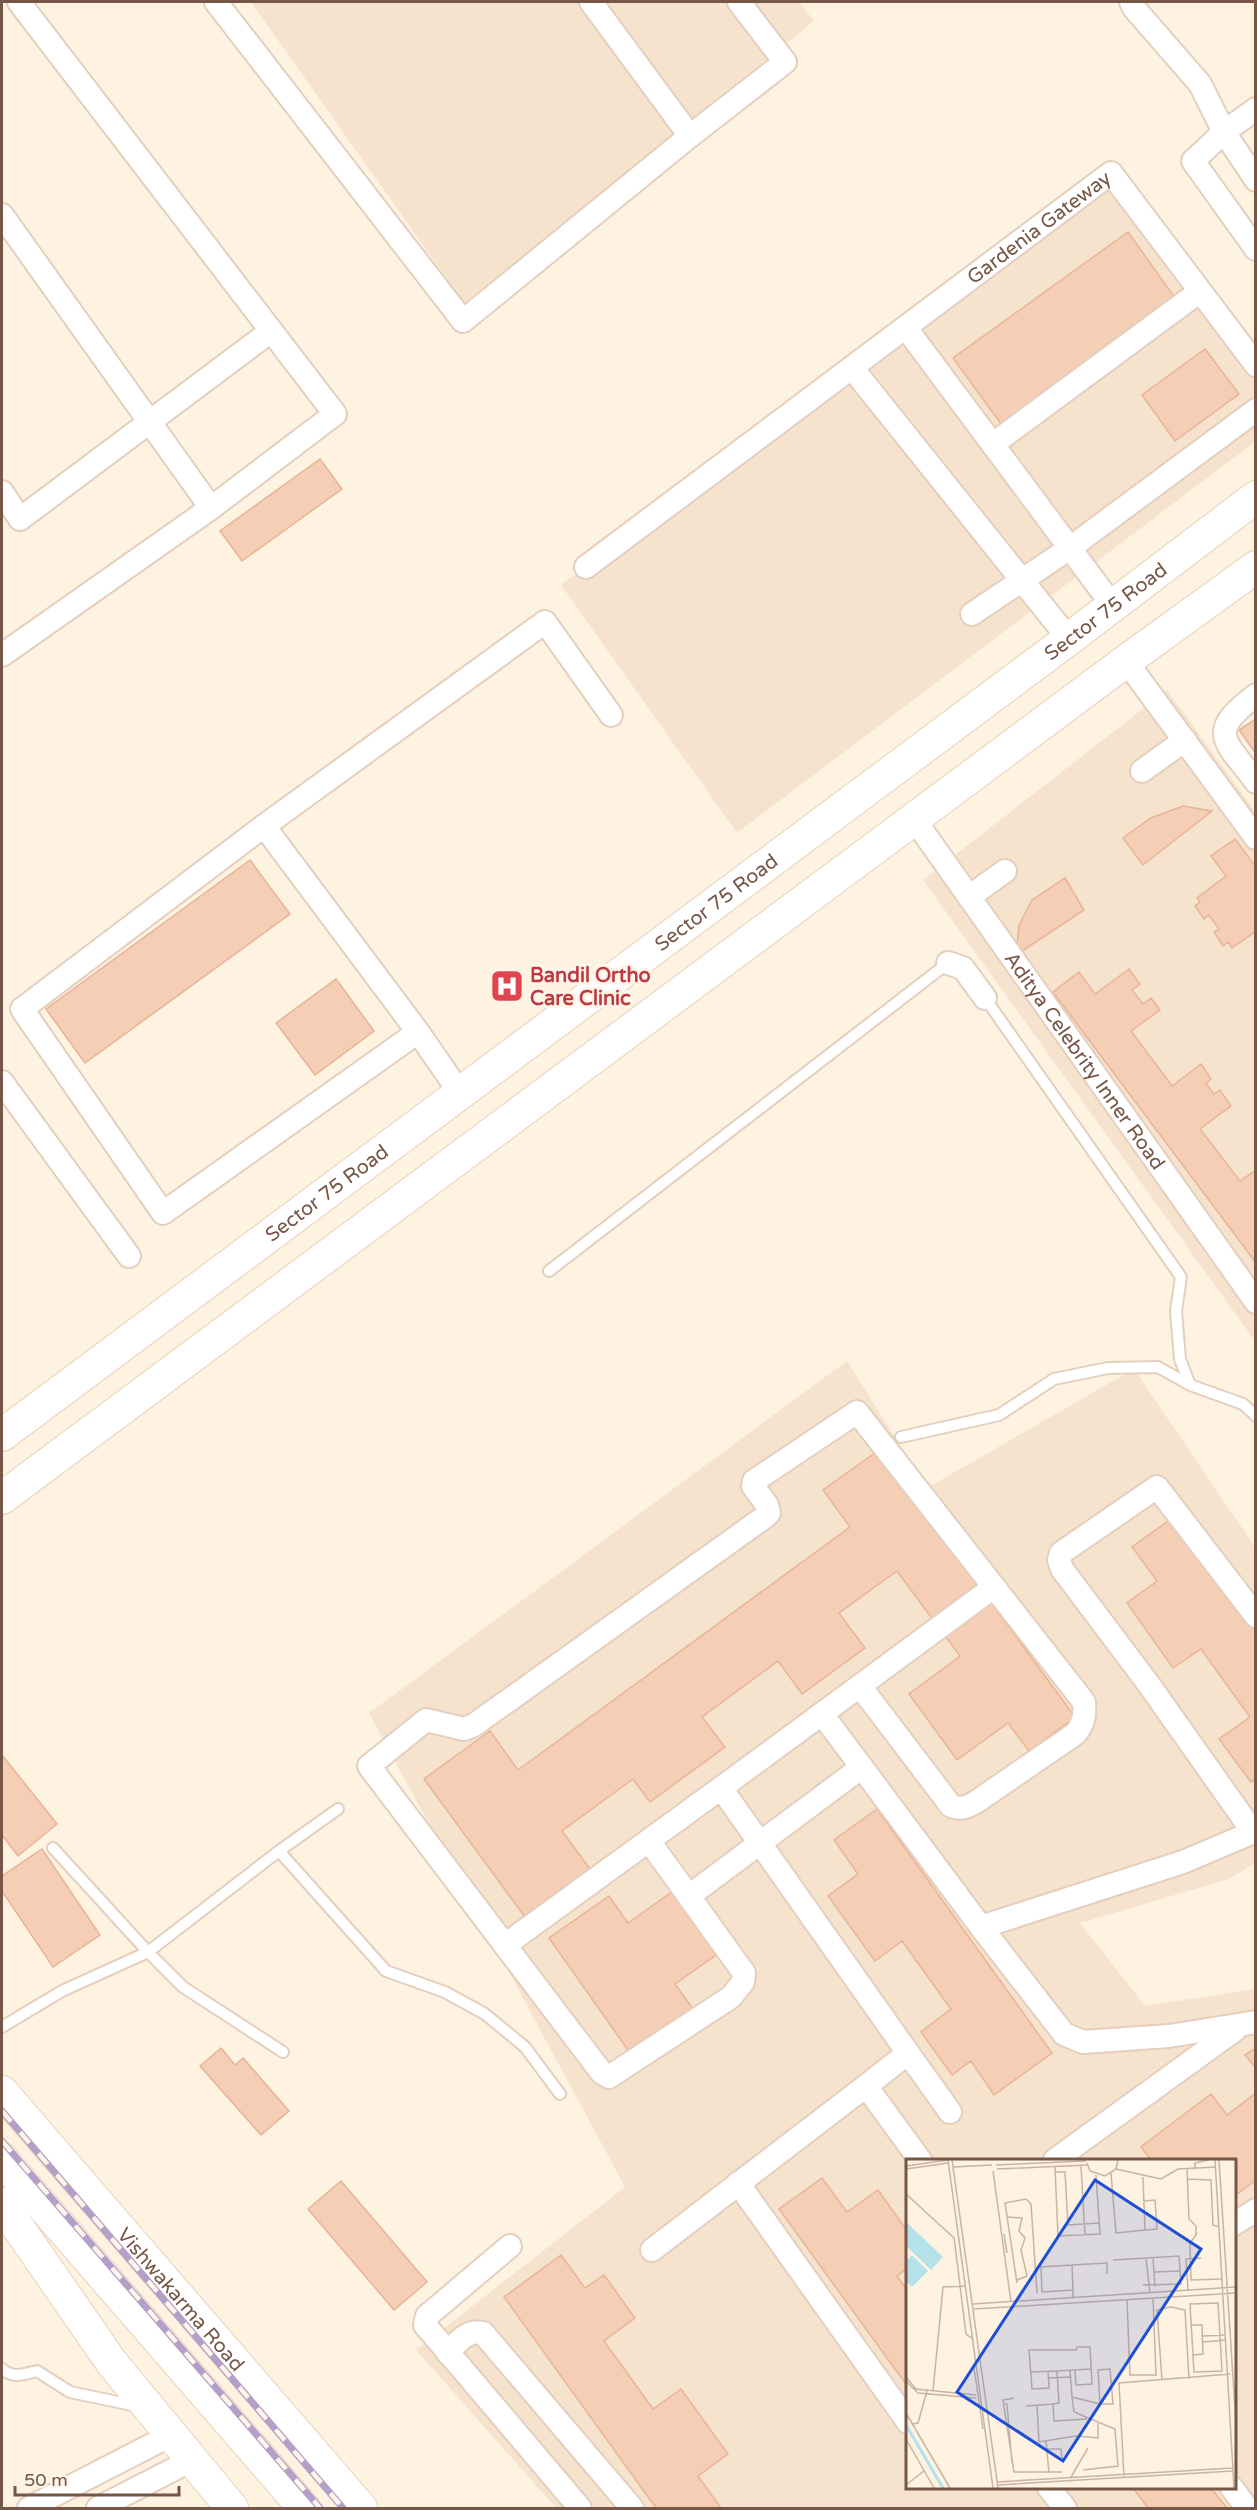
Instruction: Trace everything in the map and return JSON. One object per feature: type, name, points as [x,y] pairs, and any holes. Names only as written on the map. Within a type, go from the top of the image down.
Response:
[{"type":"street","points":[[2,655],[211,508],[335,414],[19,2]]},
{"type":"street","points":[[216,2],[464,321],[690,136],[785,62],[739,2]]},
{"type":"street","points":[[591,2],[690,136]]},
{"type":"street","points":[[1131,2],[1200,84],[1224,132],[1256,180]]},
{"type":"street","points":[[1256,109],[1224,132],[1193,161],[1256,249]]},
{"type":"street","name":"Gardenia Gateway","points":[[586,567],[1111,173],[1256,365]]},
{"type":"street","points":[[2,215],[211,508]]},
{"type":"street","points":[[993,444],[1199,292]]},
{"type":"street","points":[[906,328],[1113,606]]},
{"type":"street","points":[[2,492],[20,519],[271,331]]},
{"type":"street","points":[[852,368],[1069,639]]},
{"type":"street","points":[[972,614],[1070,548],[1256,410]]},
{"type":"street","name":"Sector 75 Road","points":[[2,1435],[1256,497]]},
{"type":"street","points":[[2,1498],[1126,661],[1253,576]]},
{"type":"street","points":[[418,1032],[163,1213],[22,1010],[264,826],[545,622],[611,715]]},
{"type":"street","points":[[1126,661],[1256,838]]},
{"type":"street","points":[[1256,695],[1230,715],[1224,731],[1225,740],[1256,782]]},
{"type":"street","points":[[1142,771],[1185,740]]},
{"type":"street","name":"Aditya Celebrity Inner Road","points":[[914,819],[1256,1302]]},
{"type":"street","points":[[264,826],[418,1032],[460,1093]]},
{"type":"street","points":[[969,897],[1005,871]]},
{"type":"street","points":[[948,963],[963,968],[985,998]]},
{"type":"street","points":[[2,1082],[129,1256]]},
{"type":"street","points":[[649,1841],[744,1973],[743,1982],[731,1997],[612,2077],[605,2076],[369,1766],[426,1720],[464,1729],[474,1725],[766,1516],[769,1513],[767,1505],[752,1483],[857,1412],[1084,1702],[1085,1713],[1082,1726],[1075,1734],[976,1802],[966,1808],[957,1809],[951,1806],[860,1686]]},
{"type":"street","points":[[981,1927],[1183,1862],[1255,1832],[1062,1569],[1059,1560],[1061,1553],[1142,1495],[1157,1487],[1256,1616]]},
{"type":"street","points":[[505,1946],[994,1587]]},
{"type":"street","points":[[822,1714],[1064,2034],[1083,2042],[1158,2037],[1248,2024]]},
{"type":"street","points":[[689,1896],[862,1767]]},
{"type":"street","points":[[721,1788],[950,2112]]},
{"type":"street","points":[[1056,2159],[1248,2024]]},
{"type":"street","points":[[652,2250],[908,2053]]},
{"type":"street","points":[[866,2086],[919,2159]]},
{"type":"street","name":"Vishwakarma Road","points":[[2,2092],[361,2508]]},
{"type":"street","points":[[2,2158],[304,2508]]},
{"type":"street","points":[[738,2182],[906,2419]]},
{"type":"street","points":[[2,2204],[112,2363],[232,2508]]},
{"type":"street","points":[[1236,2223],[1256,2210]]},
{"type":"street","points":[[510,2246],[426,2316],[425,2325],[580,2508]]},
{"type":"street","points":[[448,2353],[466,2335],[476,2331],[483,2333],[632,2508]]},
{"type":"street","points":[[250,2446],[283,2420]]},
{"type":"street","points":[[29,2508],[171,2435]]},
{"type":"street","points":[[274,2474],[310,2449]]},
{"type":"street","points":[[98,2508],[192,2460]]},
{"type":"lane","points":[[549,1271],[948,963]]},
{"type":"lane","points":[[985,998],[1181,1277],[1176,1311],[1179,1350],[1180,1359],[1190,1384]]},
{"type":"lane","points":[[901,1437],[999,1415],[1054,1378],[1108,1368],[1158,1367],[1190,1384],[1243,1404],[1256,1416]]},
{"type":"lane","points":[[2,2027],[62,1991],[148,1952],[279,1851],[338,1809]]},
{"type":"lane","points":[[53,1848],[183,1987],[283,2052]]},
{"type":"lane","points":[[279,1851],[386,1971],[445,1992],[485,2014],[525,2047],[560,2094]]},
{"type":"lane","points":[[2,2369],[6,2373],[19,2376],[37,2371],[70,2392],[149,2408]]},
{"type":"shaded area","points":[[251,2],[799,2],[814,21],[464,303]]},
{"type":"shaded area","points":[[1120,163],[1255,350],[1255,442],[737,833],[561,585]]},
{"type":"shaded area","points":[[1167,690],[1255,811],[1255,1341],[923,880]]},
{"type":"shaded area","points":[[847,1361],[927,1488],[1134,1369],[1255,1547],[1255,1863],[1229,1879],[1080,1923],[1145,2006],[1255,1989],[1255,2508],[556,2508],[416,2350],[625,2187],[369,1713]]},
{"type":"building","points":[[1128,232],[1175,298],[1001,424],[953,358]]},
{"type":"building","points":[[1205,349],[1239,394],[1175,441],[1142,395]]},
{"type":"building","points":[[320,459],[342,489],[242,561],[220,531]]},
{"type":"building","points":[[1256,719],[1256,754],[1239,730]]},
{"type":"building","points":[[1183,806],[1212,811],[1143,865],[1123,838],[1151,818]]},
{"type":"building","points":[[1235,839],[1256,867],[1256,931],[1232,948],[1228,942],[1223,946],[1214,932],[1219,929],[1209,915],[1204,919],[1195,906],[1200,902],[1197,898],[1226,876],[1211,856]]},
{"type":"building","points":[[250,860],[290,914],[85,1063],[46,1009]]},
{"type":"building","points":[[1065,878],[1084,910],[1016,955],[1019,925],[1032,900]]},
{"type":"building","points":[[1129,969],[1140,984],[1132,990],[1143,1004],[1151,998],[1160,1010],[1131,1031],[1172,1086],[1201,1064],[1211,1079],[1206,1084],[1214,1094],[1220,1090],[1231,1106],[1200,1129],[1240,1181],[1256,1170],[1256,1263],[1053,992],[1079,972],[1095,994]]},
{"type":"building","points":[[336,979],[374,1031],[315,1075],[276,1023]]},
{"type":"building","points":[[879,1450],[1075,1717],[1029,1751],[1008,1723],[957,1760],[909,1694],[960,1656],[897,1571],[839,1613],[865,1648],[802,1694],[778,1661],[702,1717],[725,1747],[650,1802],[633,1779],[562,1831],[596,1877],[530,1924],[424,1779],[490,1731],[518,1770],[850,1527],[823,1490]]},
{"type":"building","points":[[1175,1516],[1256,1628],[1256,1779],[1251,1782],[1219,1739],[1250,1717],[1201,1649],[1173,1668],[1127,1603],[1157,1581],[1132,1547]]},
{"type":"building","points":[[2,1755],[57,1824],[18,1856],[2,1835]]},
{"type":"building","points":[[877,1809],[1052,2053],[994,2095],[971,2061],[952,2075],[921,2032],[951,2009],[902,1941],[875,1961],[828,1896],[858,1874],[834,1840]]},
{"type":"building","points":[[42,1849],[100,1935],[53,1967],[2,1891],[2,1876]]},
{"type":"building","points":[[679,1887],[723,1950],[675,1984],[698,2016],[635,2060],[549,1938],[609,1896],[628,1923]]},
{"type":"building","points":[[221,2048],[235,2065],[243,2058],[289,2111],[261,2135],[200,2066]]},
{"type":"building","points":[[1256,2048],[1256,2068],[1245,2055]]},
{"type":"building","points":[[1256,2093],[1256,2180],[1236,2195],[1236,2159],[1150,2159],[1141,2147],[1211,2094],[1227,2115]]},
{"type":"building","points":[[822,2178],[847,2212],[878,2190],[906,2229],[906,2269],[897,2276],[906,2288],[906,2384],[779,2209]]},
{"type":"building","points":[[341,2181],[427,2282],[394,2310],[308,2209]]},
{"type":"building","points":[[561,2255],[585,2288],[604,2275],[635,2318],[604,2341],[653,2409],[681,2389],[728,2454],[698,2476],[721,2508],[656,2508],[504,2297]]},
{"type":"building","points":[[1134,2489],[1212,2489],[1227,2508],[1148,2508]]},
{"type":"railway","points":[[2,2111],[343,2508]]},
{"type":"railway","points":[[2,2141],[320,2508]]},
{"type":"place","name":"Bandil Ortho Care Clinic","points":[[507,986]]}]
